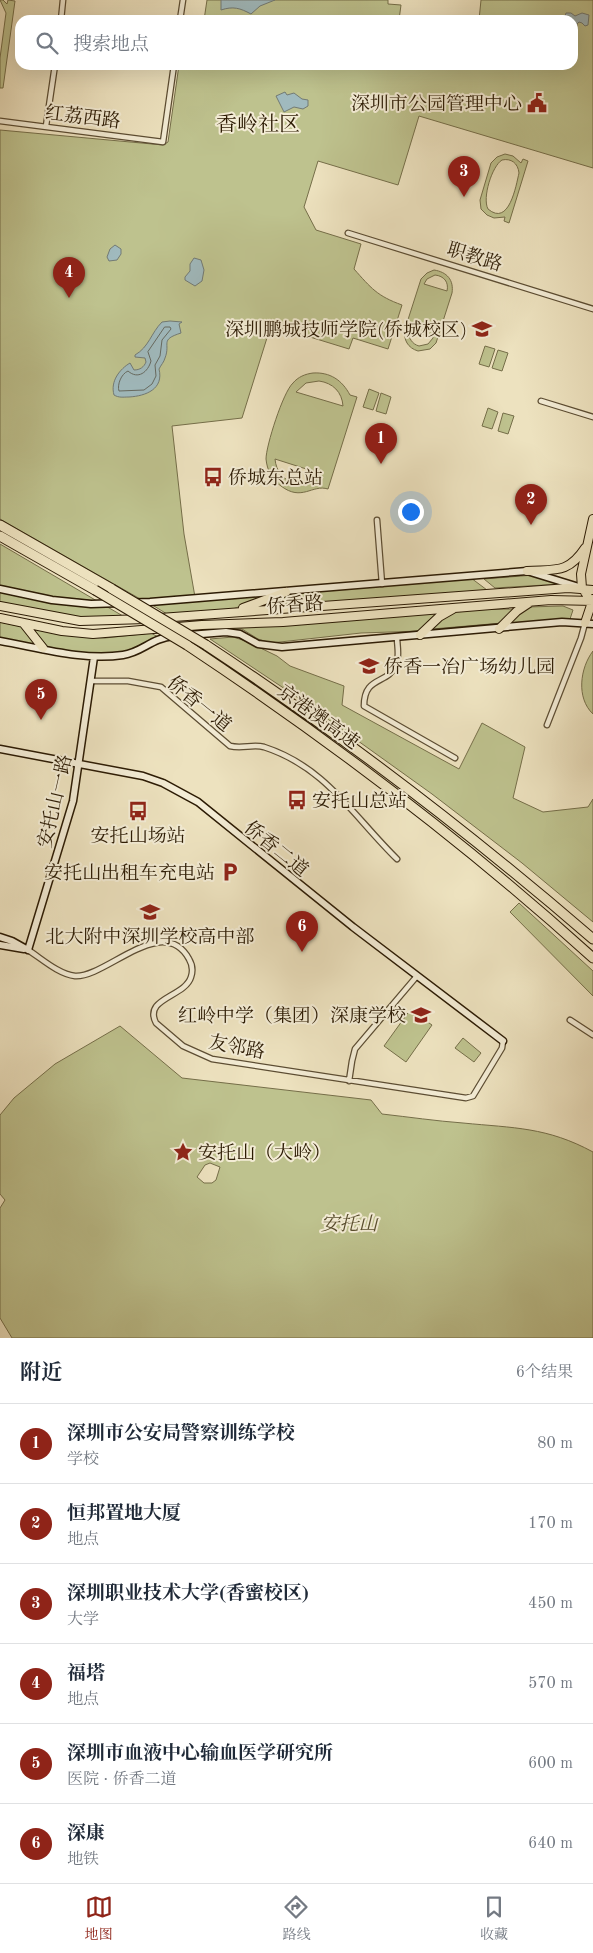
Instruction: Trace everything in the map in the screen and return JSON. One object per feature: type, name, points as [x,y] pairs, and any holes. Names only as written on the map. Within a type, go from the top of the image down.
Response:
[{"type":"highway","name":"京港澳高速","points":[[0,526],[206,645],[301,709],[463,831],[593,939]]},
{"type":"highway","name":"京港澳高速","points":[[0,536],[187,645],[301,722],[418,810],[485,864],[593,958]]},
{"type":"main road","points":[[582,588],[581,574],[590,543],[593,521]]},
{"type":"main road","points":[[0,589],[52,600],[91,604],[192,600],[562,569],[579,557],[590,543]]},
{"type":"main road","points":[[0,641],[94,657],[125,655],[165,637],[207,634],[240,634],[258,644],[282,647],[562,622],[589,624],[592,600],[582,588],[527,571]]},
{"type":"main road","name":"侨香路","points":[[0,606],[37,614],[94,622],[582,588],[593,590]]},
{"type":"main road","points":[[235,612],[286,592]]},
{"type":"main road","name":"侨香路","points":[[0,618],[62,631],[93,634],[202,625],[283,622],[534,601],[592,600]]},
{"type":"main road","points":[[499,629],[524,605],[534,601]]},
{"type":"main road","points":[[420,635],[440,617],[457,607]]},
{"type":"main road","points":[[23,622],[43,648]]},
{"type":"main road","name":"安托山一路","points":[[28,950],[73,801],[94,657]]},
{"type":"main road","name":"侨香二道","points":[[0,749],[143,776],[183,792],[198,802],[337,915],[503,1041]]},
{"type":"main road","points":[[0,937],[28,950]]},
{"type":"main road","points":[[0,945],[28,950]]},
{"type":"street","points":[[62,15],[63,0]]},
{"type":"street","points":[[181,15],[183,0]]},
{"type":"street","points":[[46,126],[53,70]]},
{"type":"street","name":"红荔西路","points":[[0,121],[163,142],[173,70]]},
{"type":"street","name":"职教路","points":[[348,233],[593,308]]},
{"type":"street","points":[[541,401],[593,418]]},
{"type":"street","points":[[377,520],[382,584]]},
{"type":"street","points":[[547,725],[581,638],[589,624]]},
{"type":"street","points":[[397,637],[398,659],[396,666],[390,675],[373,682],[364,696],[364,706],[455,758]]},
{"type":"street","name":"侨香一道","points":[[91,681],[122,680],[161,687],[230,746],[242,748],[262,746],[302,764],[323,779],[397,859]]},
{"type":"street","name":"友邻路","points":[[28,950],[60,971],[75,976],[89,973],[134,949],[162,943],[177,947],[184,952],[191,963],[190,980],[180,992],[158,1003],[153,1013],[153,1018],[156,1023],[183,1046],[212,1058],[466,1098],[473,1096],[502,1048],[503,1041]]},
{"type":"street","points":[[349,1081],[355,1049],[417,976]]},
{"type":"street","points":[[570,1020],[593,1035]]},
{"type":"green space","points":[[0,0],[7,4],[8,0],[15,1],[3,88],[0,88],[0,58],[6,13]]},
{"type":"green space","points":[[207,0],[388,0],[388,4],[401,5],[400,15],[205,15]]},
{"type":"green space","points":[[481,0],[593,0],[593,168],[419,116],[398,185],[318,161],[304,207],[316,230],[361,244],[354,269],[375,291],[402,305],[388,349],[353,338],[349,349],[271,325],[242,418],[172,426],[184,534],[195,597],[142,600],[0,519],[0,130],[163,145],[168,142],[178,70],[578,70],[578,15],[480,15]]},
{"type":"green space","points":[[505,154],[513,156],[521,163],[523,159],[528,161],[509,223],[504,221],[505,217],[494,218],[487,215],[481,209],[480,200],[491,163],[497,157]],"holes":[[[505,160],[516,164],[519,173],[510,203],[501,213],[495,213],[488,209],[486,204],[487,190],[498,163]]]},
{"type":"green space","points":[[434,270],[449,277],[452,284],[452,293],[436,343],[430,349],[418,351],[411,348],[407,343],[405,329],[421,279],[427,273]],"holes":[[[435,275],[445,280],[447,291],[424,284],[427,279]],[[409,330],[433,337],[433,338],[428,344],[419,346],[411,340]]]},
{"type":"green space","points":[[485,346],[495,349],[489,367],[479,364]]},
{"type":"green space","points":[[498,350],[508,353],[502,371],[492,368]]},
{"type":"green space","points":[[310,373],[325,374],[335,378],[350,395],[357,397],[328,489],[322,488],[295,493],[288,491],[278,484],[269,471],[266,459],[276,420],[289,388],[297,379]],"holes":[[[319,381],[329,384],[339,392],[343,406],[296,392],[306,383]],[[275,459],[322,474],[316,480],[309,483],[294,483],[281,475]]]},
{"type":"green space","points":[[369,389],[379,393],[373,410],[363,407]]},
{"type":"green space","points":[[381,393],[391,397],[386,414],[376,411]]},
{"type":"green space","points":[[488,408],[498,412],[492,429],[482,426]]},
{"type":"green space","points":[[503,413],[514,416],[508,434],[498,431]]},
{"type":"green space","points":[[0,544],[97,601],[46,596],[0,587]]},
{"type":"green space","points":[[534,575],[561,584],[495,588],[484,579]]},
{"type":"green space","points":[[471,578],[487,590],[253,608],[288,592]]},
{"type":"green space","points":[[0,591],[104,605],[123,616],[86,619],[0,604]]},
{"type":"green space","points":[[262,596],[263,598],[233,609],[167,614],[149,603]]},
{"type":"green space","points":[[563,606],[573,610],[570,619],[509,623],[528,607]]},
{"type":"green space","points":[[516,609],[502,623],[432,629],[442,618],[458,610]]},
{"type":"green space","points":[[442,611],[430,619],[420,631],[361,633],[271,643],[258,639],[242,629],[196,632],[194,630]]},
{"type":"green space","points":[[0,622],[24,627],[39,646],[0,638]]},
{"type":"green space","points":[[32,629],[87,637],[105,638],[151,633],[158,637],[150,639],[134,649],[110,654],[99,654],[48,647]]},
{"type":"green space","points":[[233,637],[277,656],[290,666],[344,686],[342,705],[459,769],[482,723],[525,747],[513,798],[543,812],[588,807],[593,799],[593,922],[522,863],[432,794],[294,695],[210,639]]},
{"type":"green space","points":[[593,651],[593,714],[584,700],[582,683],[585,666]]},
{"type":"green space","points":[[519,903],[593,971],[593,996],[510,912]]},
{"type":"green space","points":[[410,1010],[432,1025],[406,1062],[384,1046]]},
{"type":"green space","name":"安托山","points":[[120,1026],[182,1078],[371,1100],[382,1114],[530,1130],[560,1138],[593,1152],[593,1338],[12,1338],[0,1318],[0,1208],[5,1200],[0,1194],[0,1115],[14,1098],[55,1064]],"holes":[[[210,1163],[220,1167],[216,1180],[212,1183],[204,1183],[197,1177],[205,1165]]]},
{"type":"green space","points":[[463,1038],[481,1053],[474,1062],[455,1048]]},
{"type":"water","points":[[221,0],[275,0],[260,6],[251,14],[236,8],[221,10]]},
{"type":"water","points":[[582,13],[589,15],[588,25],[585,26],[579,22],[577,15]]},
{"type":"water","points":[[285,92],[287,95],[294,93],[302,99],[308,100],[308,106],[303,109],[294,107],[284,112],[276,96]]},
{"type":"water","points":[[115,245],[121,249],[121,254],[117,260],[109,261],[107,257],[110,249]]},
{"type":"water","points":[[194,258],[201,260],[204,270],[202,281],[195,286],[185,280]]},
{"type":"water","points":[[162,322],[182,322],[179,324],[181,333],[174,335],[167,342],[167,353],[159,369],[159,382],[156,386],[142,395],[118,397],[114,395],[113,385],[119,372],[130,363],[134,370],[143,367],[146,362],[145,358],[135,357],[135,355],[144,348]]},
{"type":"place","name":"深圳市公园管理中心","points":[[537,103]]},
{"type":"place","name":"深圳职业技术大学(香蜜校区)","points":[[464,197]]},
{"type":"place","name":"福塔","points":[[69,298]]},
{"type":"place","name":"深圳鹏城技师学院(侨城校区)","points":[[482,329]]},
{"type":"place","name":"深圳市公安局警察训练学校","points":[[381,464]]},
{"type":"place","name":"侨城东总站","points":[[213,477]]},
{"type":"place","name":"恒邦置地大厦","points":[[531,525]]},
{"type":"place","name":"侨香一冶广场幼儿园","points":[[369,666]]},
{"type":"place","name":"深圳市血液中心输血医学研究所","points":[[41,720]]},
{"type":"place","name":"安托山总站","points":[[297,800]]},
{"type":"place","name":"安托山场站","points":[[138,811]]},
{"type":"place","name":"安托山出租车充电站","points":[[230,872]]},
{"type":"place","name":"北大附中深圳学校高中部","points":[[150,912]]},
{"type":"place","name":"深康","points":[[302,952]]},
{"type":"place","name":"红岭中学（集团）深康学校","points":[[421,1015]]},
{"type":"place","name":"安托山（大岭）","points":[[183,1152]]},
{"type":"district","name":"香岭社区","points":[[258,124]]}]
